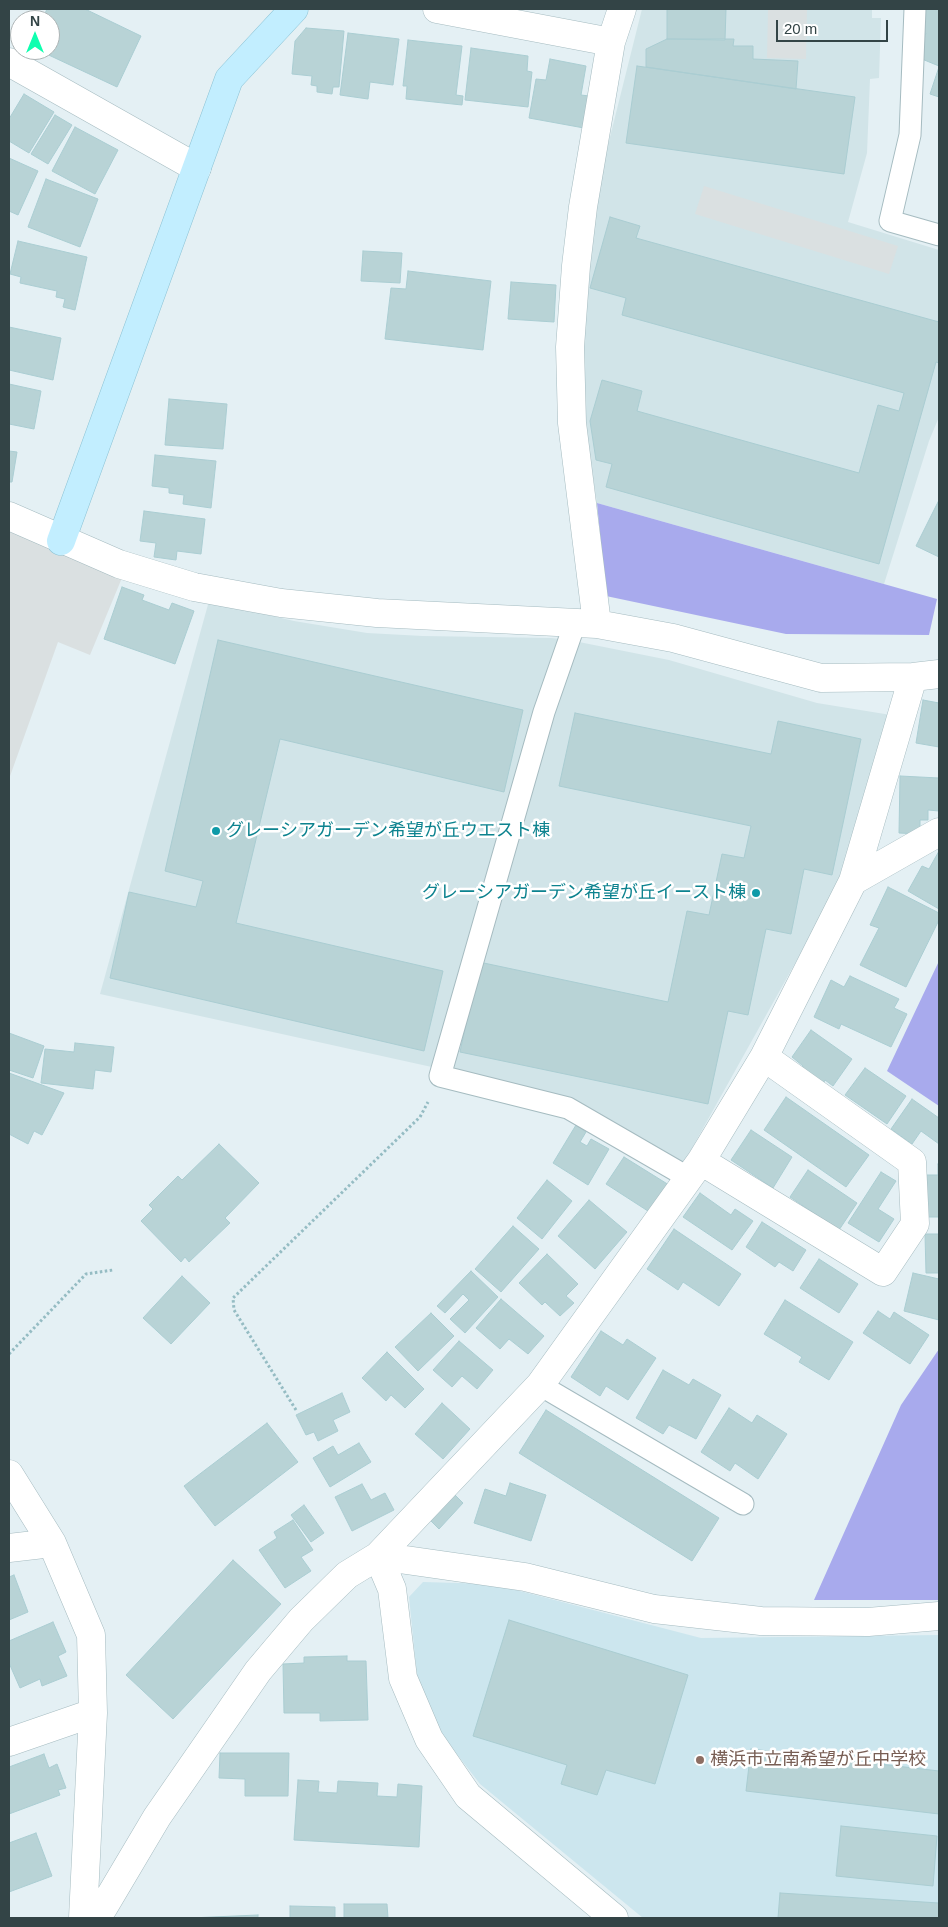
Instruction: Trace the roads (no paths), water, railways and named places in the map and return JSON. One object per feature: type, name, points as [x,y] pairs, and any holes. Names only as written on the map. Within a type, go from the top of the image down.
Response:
[{"type":"street","points":[[61,540],[229,79],[294,9]]},
{"type":"street","points":[[437,9],[611,42]]},
{"type":"street","points":[[586,623],[572,423],[570,347],[576,266],[583,207],[611,42],[622,9]]},
{"type":"street","points":[[9,62],[197,168]]},
{"type":"street","points":[[9,516],[119,564],[194,586],[280,603],[377,613],[586,623],[673,638],[821,678],[926,676],[853,881],[764,1056],[695,1170],[540,1385],[378,1556],[347,1575],[301,1620],[258,1671],[157,1817],[103,1908],[87,1918]]},
{"type":"street","points":[[853,881],[939,832]]},
{"type":"street","points":[[695,1170],[883,1272],[915,1224],[912,1162],[764,1056]]},
{"type":"street","points":[[9,1474],[52,1543],[91,1635],[93,1713],[83,1918]]},
{"type":"street","points":[[9,1548],[52,1543]]},
{"type":"street","points":[[378,1556],[525,1578],[654,1608],[761,1621],[868,1622],[939,1616]]},
{"type":"street","points":[[378,1556],[392,1589],[403,1678],[429,1739],[468,1796],[614,1918]]},
{"type":"street","points":[[9,1742],[93,1713]]},
{"type":"lane","points":[[915,9],[910,135],[890,221],[939,235]]},
{"type":"lane","points":[[586,623],[544,712],[440,1076],[568,1108],[695,1170]]},
{"type":"lane","points":[[540,1385],[743,1504]]},
{"type":"place","name":"グレーシアガーデン希望が丘ウエスト棟","points":[[216,831]]},
{"type":"place","name":"グレーシアガーデン希望が丘イースト棟","points":[[756,893]]},
{"type":"place","name":"横浜市立南希望が丘中学校","points":[[700,1760]]}]
